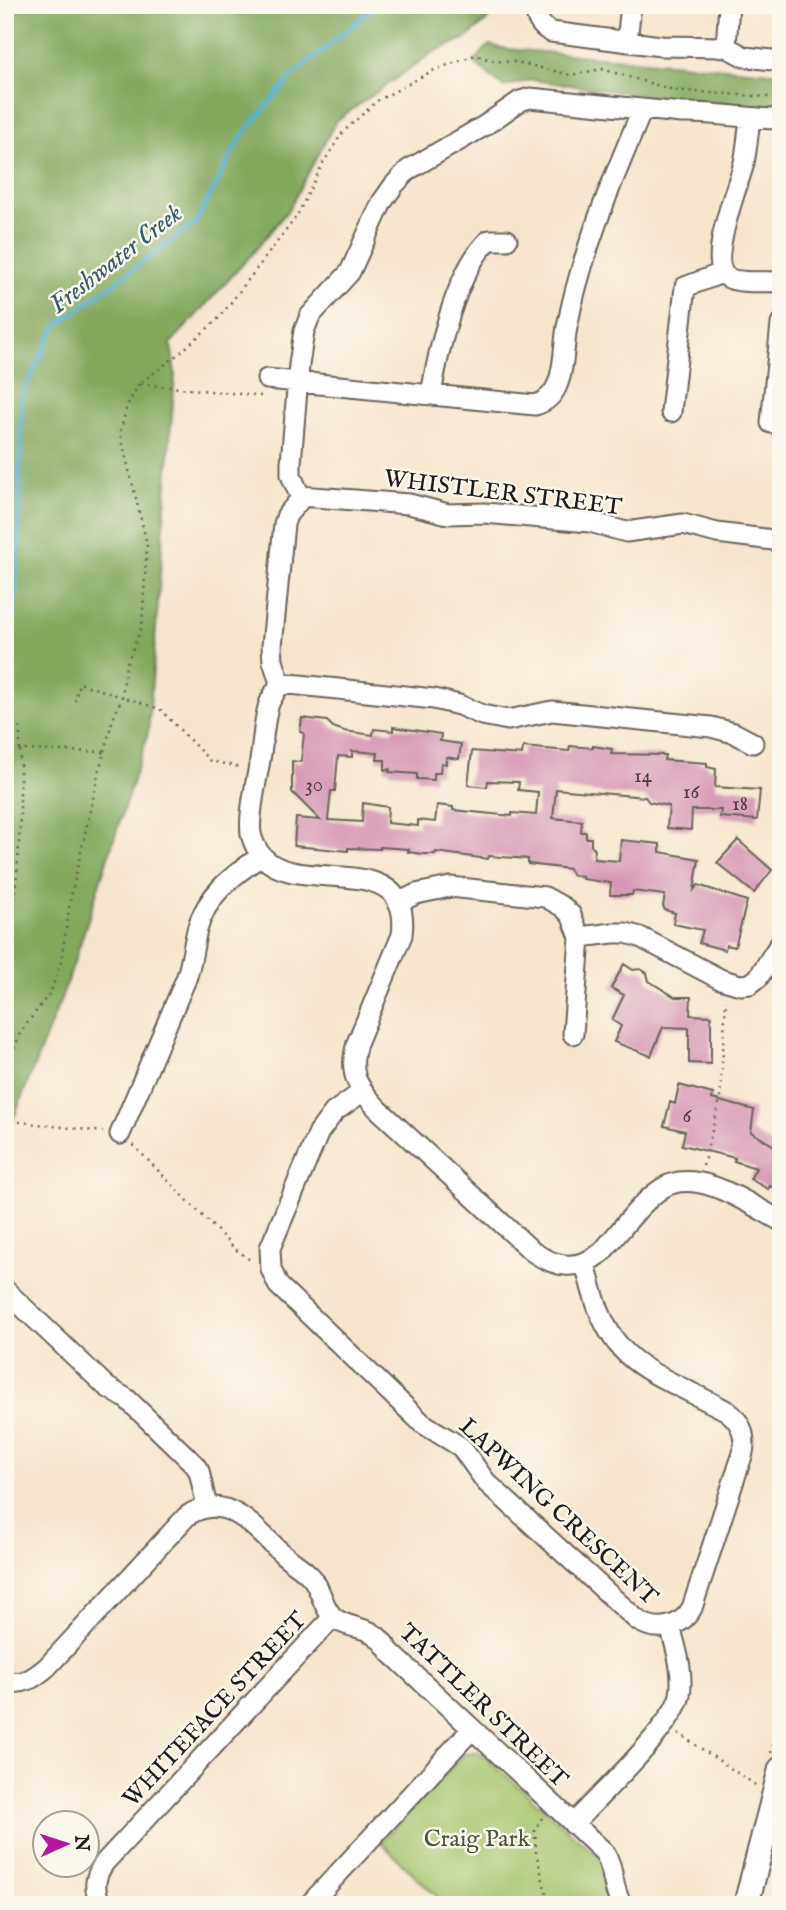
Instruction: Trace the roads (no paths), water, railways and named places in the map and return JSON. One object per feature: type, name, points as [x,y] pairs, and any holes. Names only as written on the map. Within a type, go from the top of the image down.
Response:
[{"type":"main road","points":[[746,1905],[781,1769]]},
{"type":"main road","points":[[760,1905],[781,1822]]},
{"type":"street","points":[[535,5],[538,21],[544,29],[551,32],[661,46],[726,47],[745,57],[781,61]]},
{"type":"street","points":[[627,43],[631,5]]},
{"type":"street","points":[[726,47],[729,5]]},
{"type":"street","points":[[781,120],[642,110],[530,98],[408,170],[382,202],[350,272],[310,316],[304,331],[291,469],[300,496],[284,524],[272,646],[273,662],[280,683],[268,706],[251,823],[255,845],[261,856],[284,871],[372,881],[387,890],[398,903],[403,918],[402,935],[354,1054],[352,1068],[362,1092],[533,1252],[558,1265],[585,1262],[601,1253],[659,1190],[673,1182],[698,1181],[712,1186],[781,1221]]},
{"type":"street","points":[[267,379],[535,405],[544,403],[555,393],[576,285],[595,221],[642,110]]},
{"type":"street","points":[[750,119],[744,165],[729,210],[719,257],[722,273],[734,280],[781,282]]},
{"type":"street","points":[[431,395],[439,349],[453,306],[473,260],[489,240],[507,240]]},
{"type":"street","points":[[671,412],[685,287],[722,273]]},
{"type":"street","points":[[771,423],[781,324]]},
{"type":"street","name":"WHISTLER STREET","points":[[300,496],[409,504],[448,514],[484,513],[590,522],[626,531],[683,524],[717,533],[781,541]]},
{"type":"street","points":[[280,683],[447,701],[482,715],[508,720],[552,711],[712,727],[734,733],[752,743]]},
{"type":"street","points":[[120,1134],[186,979],[197,933],[209,901],[221,886],[261,856]]},
{"type":"street","points":[[398,903],[416,894],[450,887],[545,897],[554,901],[571,915],[580,937],[573,1034]]},
{"type":"street","points":[[580,937],[626,933],[640,937],[730,983],[740,985],[750,984],[758,978],[781,942]]},
{"type":"street","name":"LAPWING CRESCENT","points":[[362,1092],[334,1112],[319,1132],[274,1236],[270,1259],[278,1285],[422,1423],[461,1447],[486,1482],[636,1619],[655,1628],[670,1626],[685,1619],[692,1608],[743,1453],[742,1429],[727,1411],[643,1368],[625,1354],[597,1310],[585,1262]]},
{"type":"street","points":[[5,1290],[107,1387],[127,1399],[194,1464],[207,1507]]},
{"type":"street","points":[[5,1681],[22,1683],[34,1678],[47,1667],[187,1516],[207,1507],[226,1508],[235,1512],[305,1571],[313,1579],[324,1605],[333,1617]]},
{"type":"street","name":"TATTLER STREET","points":[[333,1617],[381,1639],[390,1652],[608,1858],[613,1871],[615,1892],[622,1905]]},
{"type":"street","name":"WHITEFACE STREET","points":[[101,1905],[95,1883],[97,1873],[105,1862],[333,1617]]},
{"type":"street","points":[[573,1824],[662,1729],[675,1710],[681,1681],[670,1626]]},
{"type":"street","points":[[309,1905],[472,1729]]},
{"type":"waterway","name":"Freshwater Creek","points":[[5,642],[14,615],[19,537],[22,394],[56,326],[195,224],[241,137],[291,77],[377,5]]},
{"type":"park label","name":"Craig Park","points":[[477,1838]]}]
